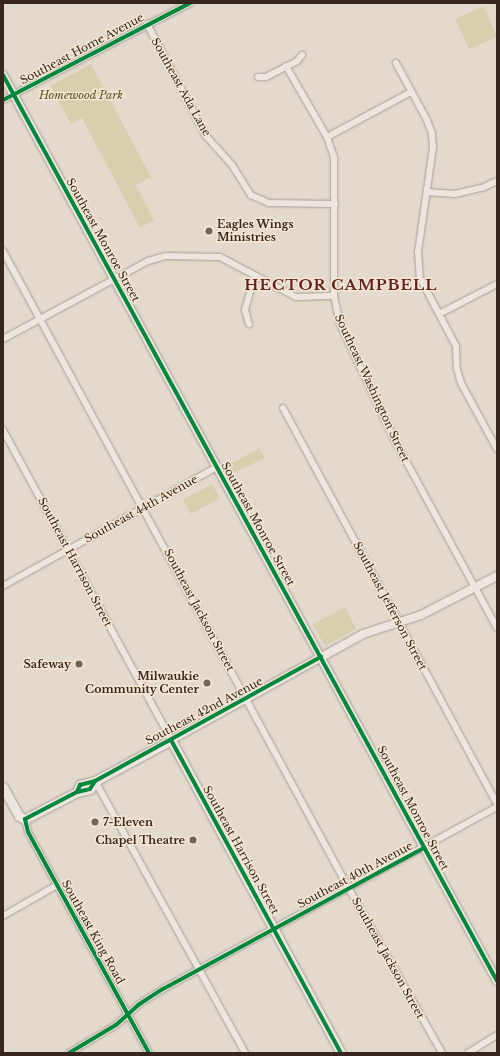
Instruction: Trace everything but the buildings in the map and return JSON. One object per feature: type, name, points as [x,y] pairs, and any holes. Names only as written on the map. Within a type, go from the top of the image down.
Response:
[{"type":"main road","name":"Southeast 42nd Avenue","points":[[26,819],[77,792],[84,792],[92,788],[95,781],[171,740]]},
{"type":"main road","name":"Southeast Harrison Street","points":[[171,740],[341,1053]]},
{"type":"main road","name":"Southeast King Road","points":[[3,787],[19,816],[26,819]]},
{"type":"street","name":"Southeast Home Avenue","points":[[3,100],[190,3]]},
{"type":"street","name":"Southeast Ada Lane","points":[[147,24],[206,136],[232,165],[251,195],[269,203],[335,204]]},
{"type":"street","points":[[258,77],[266,77],[302,55]]},
{"type":"street","points":[[396,63],[432,134],[418,266],[420,278],[456,346],[457,369],[461,383],[497,449]]},
{"type":"street","name":"Southeast Washington Street","points":[[286,66],[327,137],[336,168],[334,296],[340,324],[394,438],[497,628]]},
{"type":"street","name":"Southeast Monroe Street","points":[[3,75],[497,981]]},
{"type":"street","points":[[327,137],[411,92]]},
{"type":"street","points":[[427,192],[455,194],[482,188],[497,181]]},
{"type":"street","name":"Southeast Jackson Street","points":[[3,251],[349,889],[442,1053]]},
{"type":"street","points":[[3,339],[148,261],[165,256],[220,257],[296,297],[334,296]]},
{"type":"street","points":[[249,324],[245,310],[254,275]]},
{"type":"street","points":[[439,314],[497,284]]},
{"type":"street","name":"Southeast Jefferson Street","points":[[283,408],[497,803]]},
{"type":"street","name":"Southeast Harrison Street","points":[[3,430],[171,740]]},
{"type":"street","name":"Southeast 44th Avenue","points":[[3,586],[68,549],[143,510],[217,467]]},
{"type":"street","name":"Southeast 42nd Avenue","points":[[171,740],[370,631],[421,615],[497,576]]},
{"type":"street","points":[[95,781],[245,1053]]},
{"type":"street","name":"Southeast 40th Avenue","points":[[69,1053],[116,1025],[153,995],[497,807]]},
{"type":"street","name":"Southeast King Road","points":[[26,819],[28,832],[149,1053]]},
{"type":"street","points":[[3,916],[57,885]]},
{"type":"street","points":[[468,1053],[497,1035]]},
{"type":"green space","points":[[484,6],[497,37],[469,49],[455,19]]},
{"type":"green space","name":"Homewood Park","points":[[91,64],[151,177],[136,185],[154,220],[140,228],[82,118],[71,124],[50,86]]},
{"type":"green space","points":[[259,448],[265,458],[231,474],[227,466]]},
{"type":"green space","points":[[212,484],[220,498],[191,514],[183,500]]},
{"type":"green space","points":[[345,607],[356,629],[325,646],[313,624]]},
{"type":"cycle path","points":[[3,100],[190,3]]},
{"type":"cycle path","points":[[3,75],[497,981]]},
{"type":"cycle path","points":[[77,792],[80,785],[95,781],[321,657]]},
{"type":"cycle path","points":[[171,740],[341,1053]]},
{"type":"cycle path","points":[[25,819],[77,792],[90,789],[95,781]]},
{"type":"cycle path","points":[[25,819],[28,832],[149,1053]]},
{"type":"cycle path","points":[[69,1053],[116,1025],[138,1005],[163,989],[424,848]]},
{"type":"place","name":"Eagles Wings Ministries","points":[[209,231]]},
{"type":"place","name":"Safeway","points":[[79,664]]},
{"type":"place","name":"Milwaukie Community Center","points":[[207,683]]},
{"type":"place","name":"7-Eleven","points":[[95,822]]},
{"type":"place","name":"Chapel Theatre","points":[[193,840]]},
{"type":"district","name":"HECTOR CAMPBELL","points":[[341,285]]}]
